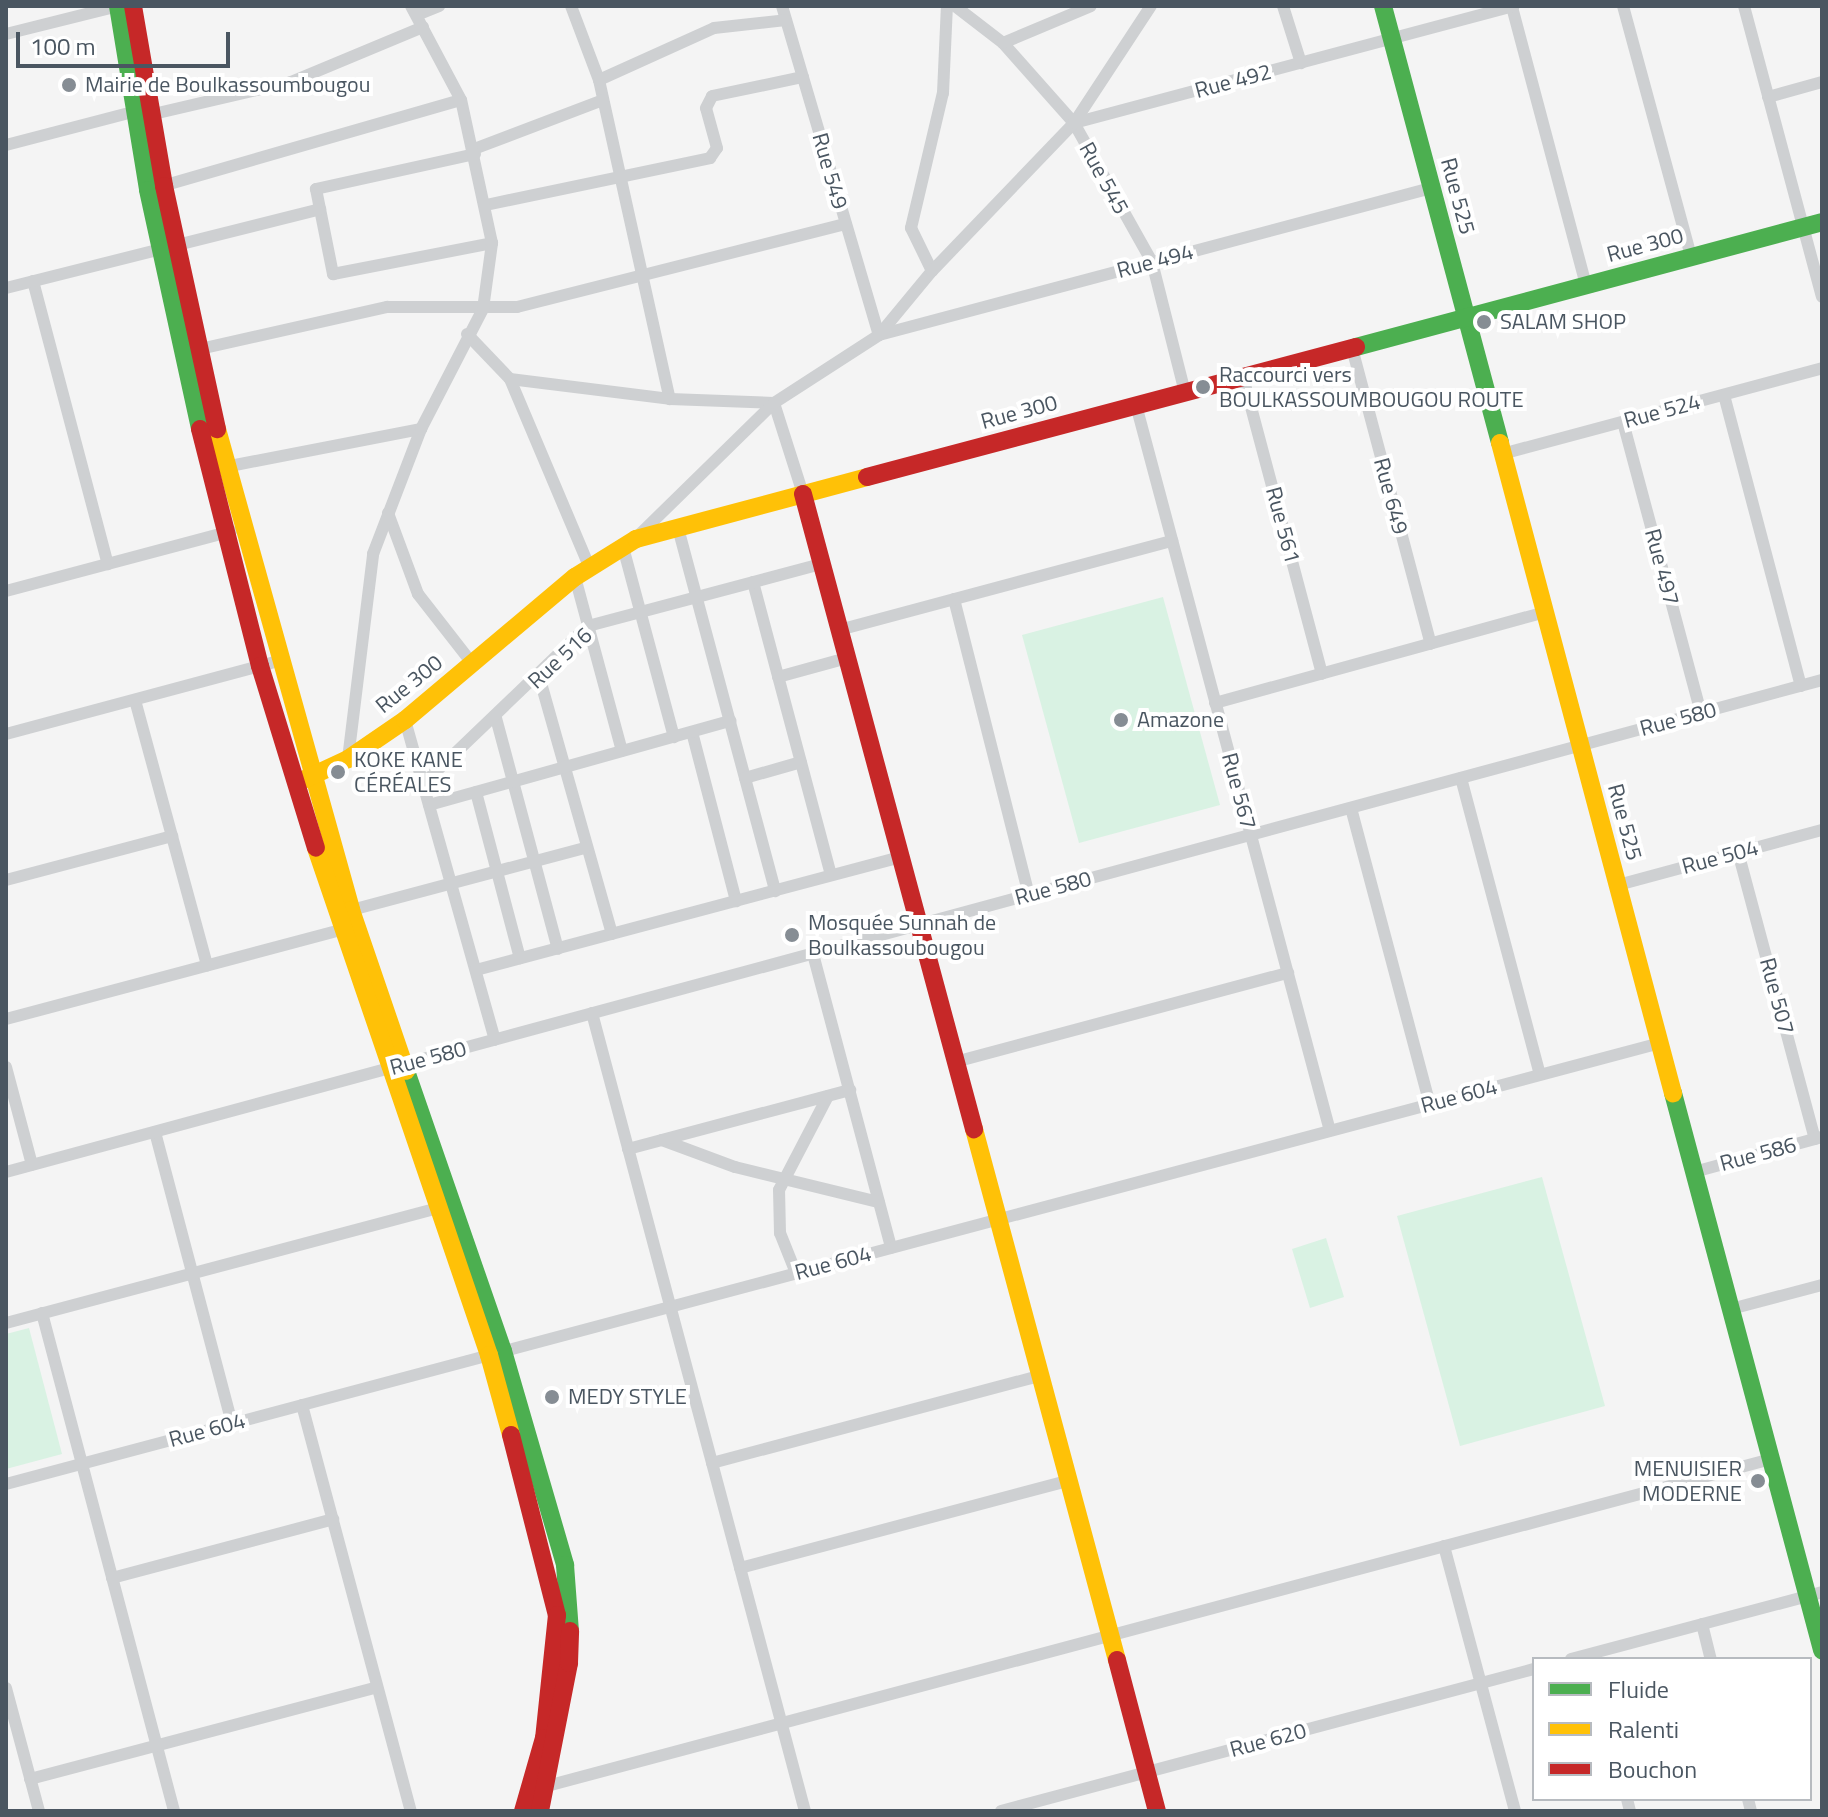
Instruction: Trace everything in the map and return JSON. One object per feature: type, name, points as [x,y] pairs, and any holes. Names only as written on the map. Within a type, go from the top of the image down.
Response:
[{"type":"street","points":[[6,34],[118,6],[138,115],[233,531],[260,666],[303,779],[396,1066],[496,1353],[570,1591],[569,1663],[540,1811]]},
{"type":"street","points":[[133,6],[138,115]]},
{"type":"street","points":[[6,145],[291,82],[439,6]]},
{"type":"street","points":[[571,6],[599,80],[670,399]]},
{"type":"street","name":"Rue 549","points":[[782,6],[879,335]]},
{"type":"street","points":[[932,271],[911,228],[943,93],[947,6]]},
{"type":"street","name":"Rue 545","points":[[955,6],[1003,43],[1074,123],[1152,262],[1185,392]]},
{"type":"street","points":[[1003,43],[1091,6]]},
{"type":"street","points":[[1142,6],[1143,21]]},
{"type":"street","points":[[674,737],[641,612],[630,543],[774,403],[879,335],[932,271],[1074,123],[1151,6]]},
{"type":"street","points":[[1283,6],[1301,63]]},
{"type":"street","name":"Rue 525","points":[[1383,6],[1771,1459],[1815,1594],[1822,1650]]},
{"type":"street","points":[[1513,6],[1586,285]]},
{"type":"street","name":"Rue 492","points":[[1074,123],[1513,6]]},
{"type":"street","points":[[1623,6],[1691,257]]},
{"type":"street","points":[[1744,6],[1822,297]]},
{"type":"street","points":[[348,759],[373,554],[421,429],[467,334],[483,309],[492,243],[461,100],[417,16]]},
{"type":"street","points":[[599,80],[714,28],[786,20]]},
{"type":"street","points":[[486,205],[715,155],[706,108],[712,96],[803,77]]},
{"type":"street","points":[[1768,97],[1822,82]]},
{"type":"street","points":[[156,188],[461,100]]},
{"type":"street","points":[[492,243],[333,274],[316,189],[474,152],[603,100]]},
{"type":"street","name":"Rue 494","points":[[879,335],[1431,188]]},
{"type":"street","points":[[6,288],[320,209]]},
{"type":"street","name":"Rue 300","points":[[303,779],[348,759],[405,720],[582,572],[630,543],[1822,222]]},
{"type":"street","points":[[200,349],[387,307],[455,304],[483,309],[517,307],[846,224]]},
{"type":"street","points":[[168,245],[200,349],[225,467],[233,531],[278,661],[303,779]]},
{"type":"street","points":[[33,281],[108,564]]},
{"type":"street","points":[[467,334],[510,379],[582,572],[588,626],[622,751]]},
{"type":"street","name":"Rue 649","points":[[1352,348],[1431,644]]},
{"type":"street","name":"Rue 524","points":[[1502,454],[1822,368]]},
{"type":"street","name":"Rue 561","points":[[1243,377],[1322,674]]},
{"type":"street","points":[[510,379],[670,399],[774,403]]},
{"type":"street","points":[[1724,395],[1801,686]]},
{"type":"street","points":[[774,403],[803,494],[1157,1811]]},
{"type":"street","name":"Rue 567","points":[[1136,405],[1330,1131]]},
{"type":"street","name":"Rue 497","points":[[1623,422],[1701,713]]},
{"type":"street","points":[[225,467],[421,429]]},
{"type":"street","points":[[388,513],[418,594],[472,663]]},
{"type":"street","points":[[678,528],[775,891]]},
{"type":"street","points":[[6,591],[233,531]]},
{"type":"street","points":[[839,630],[1172,541]]},
{"type":"street","name":"Rue 516","points":[[423,784],[496,718],[588,626],[821,564]]},
{"type":"street","points":[[753,582],[831,875]]},
{"type":"street","points":[[954,599],[1029,895]]},
{"type":"street","points":[[1215,703],[1545,612]]},
{"type":"street","points":[[778,677],[847,658]]},
{"type":"street","points":[[6,734],[278,661]]},
{"type":"street","points":[[539,676],[585,848],[612,934]]},
{"type":"street","name":"Rue 580","points":[[6,1172],[1822,680]]},
{"type":"street","points":[[135,700],[207,965]]},
{"type":"street","points":[[496,718],[558,949]]},
{"type":"street","points":[[405,720],[495,1040]]},
{"type":"street","points":[[429,805],[730,721]]},
{"type":"street","points":[[692,732],[736,901]]},
{"type":"street","points":[[745,778],[801,762]]},
{"type":"street","points":[[1461,778],[1540,1074]]},
{"type":"street","points":[[476,792],[520,958]]},
{"type":"street","points":[[1351,808],[1430,1104]]},
{"type":"street","name":"Rue 504","points":[[1618,885],[1822,830]]},
{"type":"street","points":[[6,880],[172,836]]},
{"type":"street","points":[[6,1019],[207,965],[452,883],[585,848]]},
{"type":"street","name":"Rue 507","points":[[1738,852],[1818,1138]]},
{"type":"street","points":[[476,970],[900,857]]},
{"type":"street","points":[[813,954],[891,1248]]},
{"type":"street","points":[[955,1062],[1288,973]]},
{"type":"street","points":[[592,1013],[805,1811]]},
{"type":"street","name":"Rue 604","points":[[6,1484],[1660,1043]]},
{"type":"street","points":[[6,1067],[32,1165]]},
{"type":"street","points":[[628,1149],[850,1090]]},
{"type":"street","points":[[796,1273],[777,1208],[784,1180],[828,1096]]},
{"type":"street","points":[[155,1132],[232,1423]]},
{"type":"street","name":"Rue 586","points":[[1694,1172],[1818,1138]]},
{"type":"street","points":[[662,1140],[784,1180],[879,1202]]},
{"type":"street","points":[[6,1323],[444,1206]]},
{"type":"street","points":[[1731,1309],[1822,1285]]},
{"type":"street","points":[[42,1313],[174,1811]]},
{"type":"street","points":[[496,1353],[557,1615],[544,1738],[523,1811]]},
{"type":"street","points":[[712,1463],[1040,1376]]},
{"type":"street","points":[[302,1405],[411,1811]]},
{"type":"street","points":[[547,1786],[1771,1459]]},
{"type":"street","points":[[740,1568],[1068,1481]]},
{"type":"street","points":[[112,1578],[333,1519]]},
{"type":"street","points":[[1444,1546],[1515,1811]]},
{"type":"street","points":[[1589,1657],[1815,1594]]},
{"type":"street","points":[[1702,1624],[1710,1657]]},
{"type":"street","name":"Rue 620","points":[[1001,1811],[1043,1806],[1147,1772],[1532,1670]]},
{"type":"street","points":[[30,1779],[377,1687]]},
{"type":"street","points":[[6,1688],[39,1811]]},
{"type":"green space","name":"Amazone","points":[[1163,597],[1220,805],[1079,843],[1022,635]]},
{"type":"green space","points":[[1542,1177],[1605,1406],[1460,1446],[1397,1216]]},
{"type":"green space","points":[[1326,1238],[1344,1297],[1310,1308],[1292,1249]]},
{"type":"green space","points":[[29,1328],[62,1454],[6,1469],[6,1334]]},
{"type":"traffic: fast","points":[[118,6],[148,190],[200,429]]},
{"type":"traffic: fast","points":[[1383,6],[1500,443]]},
{"type":"traffic: fast","points":[[1356,347],[1822,222]]},
{"type":"traffic: fast","points":[[406,1071],[503,1351],[565,1565],[570,1631]]},
{"type":"traffic: fast","points":[[1673,1093],[1822,1650]]},
{"type":"traffic: slow","points":[[217,429],[351,910],[406,1071]]},
{"type":"traffic: slow","points":[[1500,443],[1673,1093]]},
{"type":"traffic: slow","points":[[303,780],[348,759],[405,720],[575,577],[636,539],[867,477]]},
{"type":"traffic: slow","points":[[316,848],[489,1355],[511,1435]]},
{"type":"traffic: slow","points":[[974,1129],[1117,1660]]},
{"type":"traffic: jam","points":[[133,6],[164,186],[217,429]]},
{"type":"traffic: jam","points":[[867,477],[1356,347]]},
{"type":"traffic: jam","points":[[200,429],[260,666],[316,848]]},
{"type":"traffic: jam","points":[[803,494],[974,1129]]},
{"type":"traffic: jam","points":[[511,1435],[557,1615],[544,1738],[523,1811]]},
{"type":"traffic: jam","points":[[540,1811],[569,1663],[570,1631]]},
{"type":"traffic: jam","points":[[1117,1660],[1157,1811]]},
{"type":"place","name":"Mairie de Boulkassoumbougou","points":[[69,85]]},
{"type":"place","name":"SALAM SHOP","points":[[1484,322]]},
{"type":"place","name":"Raccourci vers BOULKASSOUMBOUGOU ROUTE","points":[[1203,387]]},
{"type":"place","name":"Amazone","points":[[1121,720]]},
{"type":"place","name":"KOKE KANE CÉRÉALES","points":[[338,772]]},
{"type":"place","name":"Mosquée Sunnah de Boulkassoubougou","points":[[792,935]]},
{"type":"place","name":"MEDY STYLE","points":[[552,1397]]},
{"type":"place","name":"MENUISIER MODERNE","points":[[1758,1481]]}]
